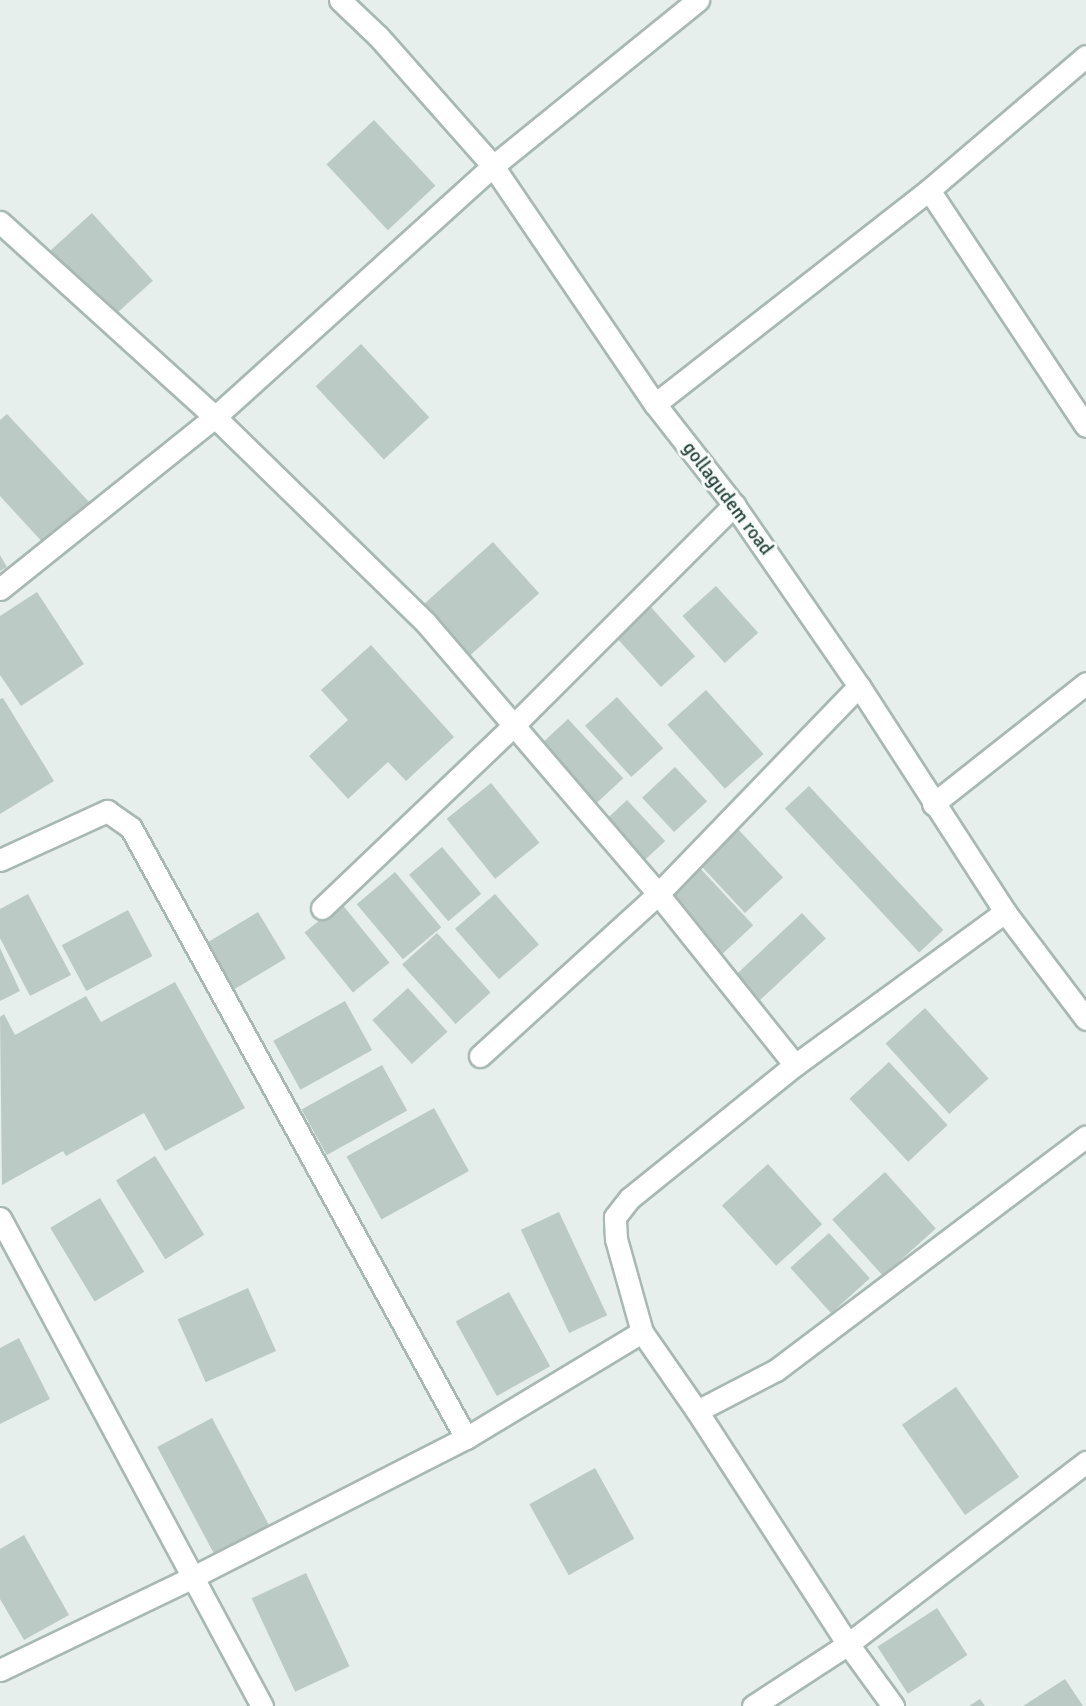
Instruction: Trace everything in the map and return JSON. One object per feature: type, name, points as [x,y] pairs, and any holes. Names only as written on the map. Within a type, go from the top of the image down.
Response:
[{"type":"street","name":"gollagudem road","points":[[340,0],[378,36],[493,166],[655,404],[734,505],[859,686],[1005,912],[1086,1019]]},
{"type":"street","points":[[0,589],[215,416],[493,166],[698,0]]},
{"type":"street","points":[[655,404],[929,190],[1086,56]]},
{"type":"street","points":[[929,190],[1084,417]]},
{"type":"street","points":[[0,222],[215,416],[426,623],[658,894],[795,1065]]},
{"type":"street","points":[[322,908],[513,726],[734,505]]},
{"type":"street","points":[[933,804],[1086,683]]},
{"type":"street","points":[[480,1056],[658,894],[859,686]]},
{"type":"street","points":[[0,860],[107,811],[131,828],[466,1438]]},
{"type":"street","points":[[893,1706],[848,1644],[697,1411],[642,1332],[616,1239],[615,1217],[630,1198],[795,1065],[1005,912]]},
{"type":"street","points":[[697,1411],[776,1370],[1086,1136]]},
{"type":"street","points":[[0,1218],[262,1706]]},
{"type":"street","points":[[0,1670],[191,1578],[466,1438],[642,1332]]},
{"type":"street","points":[[753,1706],[848,1644],[1086,1462]]},
{"type":"building","points":[[374,120],[435,186],[388,230],[326,164]]},
{"type":"building","points":[[92,213],[153,281],[106,323],[45,255]]},
{"type":"building","points":[[361,344],[429,417],[384,459],[316,386]]},
{"type":"building","points":[[7,414],[90,503],[45,545],[0,496],[0,420]]},
{"type":"building","points":[[493,542],[539,593],[466,659],[420,608]]},
{"type":"building","points":[[0,555],[7,567],[0,571]]},
{"type":"building","points":[[716,586],[758,633],[725,663],[683,616]]},
{"type":"building","points":[[37,592],[84,664],[21,706],[0,675],[0,616]]},
{"type":"building","points":[[649,605],[695,656],[661,687],[615,636]]},
{"type":"building","points":[[371,645],[454,737],[406,781],[388,762],[348,799],[309,756],[348,720],[321,690]]},
{"type":"building","points":[[706,690],[764,754],[725,789],[667,725]]},
{"type":"building","points":[[617,697],[663,748],[631,777],[585,726]]},
{"type":"building","points":[[3,698],[54,781],[0,814],[0,699]]},
{"type":"building","points":[[568,719],[623,778],[590,810],[534,750]]},
{"type":"building","points":[[675,767],[707,801],[674,832],[642,798]]},
{"type":"building","points":[[491,783],[539,843],[495,879],[447,819]]},
{"type":"building","points":[[809,786],[943,930],[919,953],[785,809]]},
{"type":"building","points":[[627,800],[665,841],[635,869],[597,828]]},
{"type":"building","points":[[736,827],[783,877],[745,913],[698,862]]},
{"type":"building","points":[[442,847],[481,894],[448,921],[409,875]]},
{"type":"building","points":[[698,866],[753,925],[722,955],[667,895]]},
{"type":"building","points":[[395,872],[441,927],[403,959],[357,904]]},
{"type":"building","points":[[28,894],[71,975],[30,996],[0,938],[0,909]]},
{"type":"building","points":[[495,894],[539,945],[499,979],[455,929]]},
{"type":"building","points":[[341,903],[389,963],[353,992],[304,933]]},
{"type":"building","points":[[128,910],[152,956],[86,991],[62,945]]},
{"type":"building","points":[[258,912],[286,958],[232,991],[204,944]]},
{"type":"building","points":[[802,913],[826,939],[760,1000],[736,974]]},
{"type":"building","points":[[437,933],[491,992],[456,1024],[402,964]]},
{"type":"building","points":[[0,948],[20,991],[0,1001]]},
{"type":"building","points":[[175,982],[245,1108],[165,1151],[144,1113],[66,1156],[63,1151],[2,1185],[0,1017],[4,1014],[15,1035],[86,996],[101,1022]]},
{"type":"building","points":[[408,988],[447,1032],[412,1064],[372,1020]]},
{"type":"building","points":[[345,1001],[372,1050],[300,1090],[273,1041]]},
{"type":"building","points":[[925,1008],[989,1079],[949,1114],[886,1043]]},
{"type":"building","points":[[889,1062],[948,1125],[908,1162],[850,1099]]},
{"type":"building","points":[[382,1065],[407,1110],[327,1155],[302,1110]]},
{"type":"building","points":[[434,1108],[469,1171],[381,1219],[347,1156]]},
{"type":"building","points":[[155,1156],[204,1235],[165,1259],[116,1180]]},
{"type":"building","points":[[768,1164],[822,1224],[776,1266],[722,1205]]},
{"type":"building","points":[[885,1172],[936,1228],[883,1276],[832,1220]]},
{"type":"building","points":[[100,1198],[144,1272],[95,1302],[50,1228]]},
{"type":"building","points":[[559,1212],[607,1315],[569,1333],[521,1230]]},
{"type":"building","points":[[829,1233],[870,1278],[831,1313],[790,1268]]},
{"type":"building","points":[[248,1288],[276,1351],[206,1382],[178,1319]]},
{"type":"building","points":[[509,1292],[550,1366],[497,1396],[456,1322]]},
{"type":"building","points":[[19,1338],[50,1399],[0,1424],[0,1348]]},
{"type":"building","points":[[956,1387],[1019,1477],[965,1515],[902,1425]]},
{"type":"building","points":[[212,1418],[270,1527],[215,1557],[157,1447]]},
{"type":"building","points":[[595,1468],[634,1539],[569,1575],[529,1504]]},
{"type":"building","points":[[24,1535],[69,1615],[24,1640],[0,1599],[0,1549]]},
{"type":"building","points":[[306,1573],[350,1666],[295,1692],[252,1598]]},
{"type":"building","points":[[937,1608],[967,1655],[908,1694],[877,1647]]},
{"type":"building","points":[[1065,1679],[1083,1706],[1023,1706]]},
{"type":"building","points":[[980,1699],[985,1706],[969,1706]]}]
